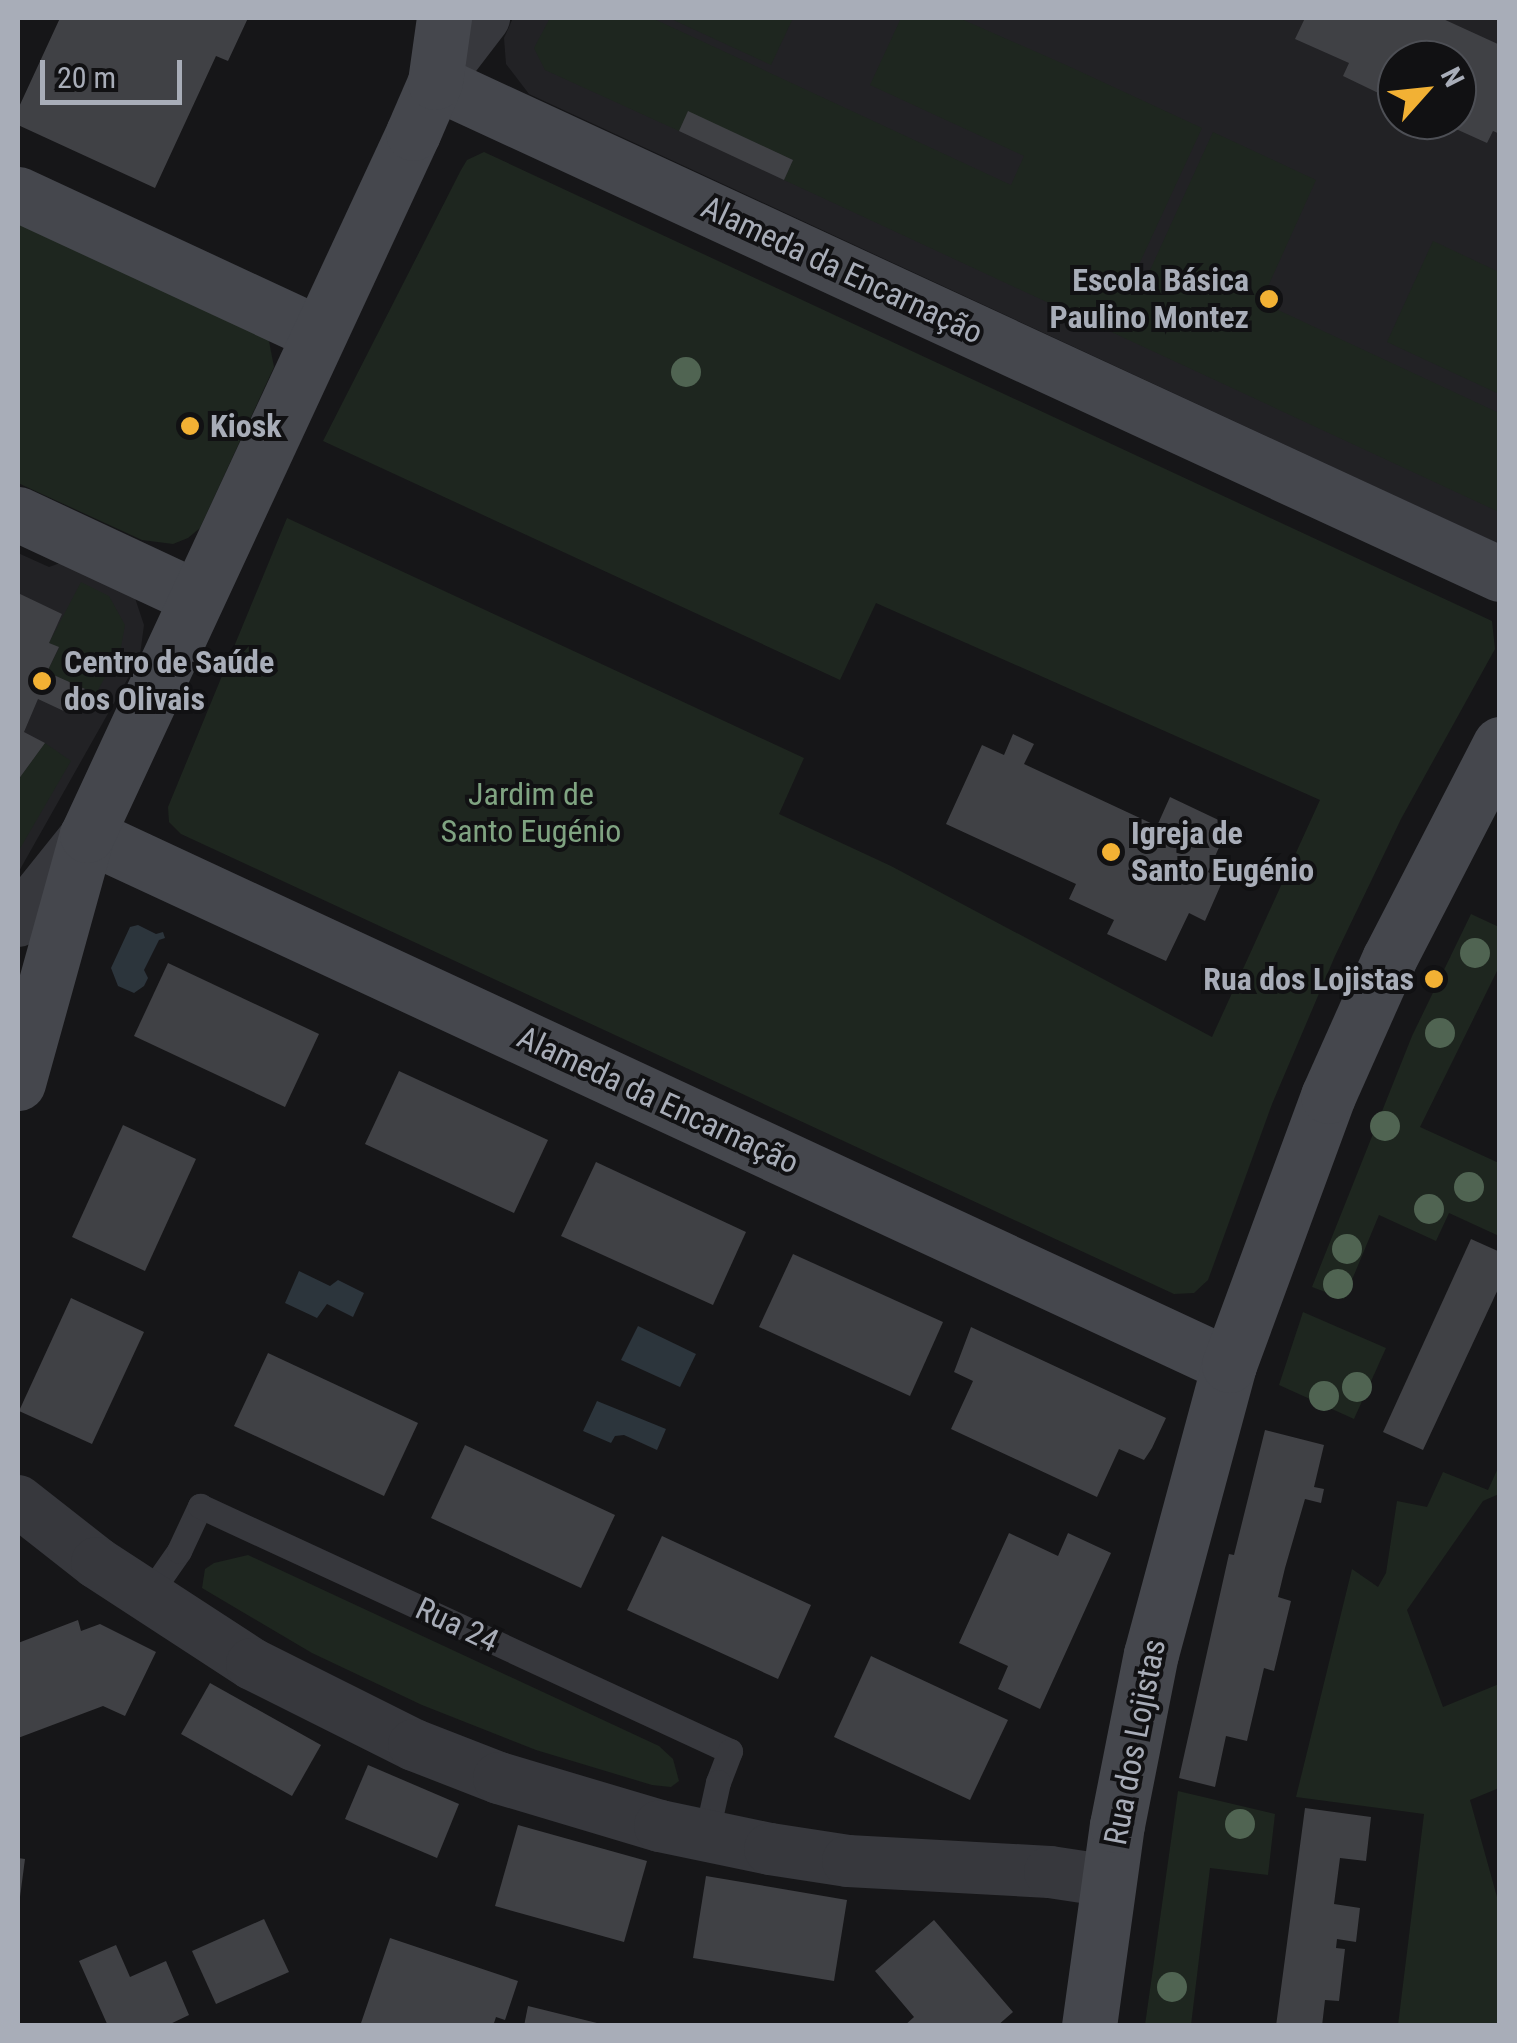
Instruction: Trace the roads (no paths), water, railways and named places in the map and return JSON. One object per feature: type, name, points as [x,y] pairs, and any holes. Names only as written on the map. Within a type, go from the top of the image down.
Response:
[{"type":"street","points":[[435,82],[444,18]]},
{"type":"street","points":[[18,1084],[87,835],[435,82],[484,18]]},
{"type":"street","name":"Alameda da Encarnação","points":[[435,82],[1500,574]]},
{"type":"street","points":[[18,194],[317,333]]},
{"type":"street","points":[[18,514],[196,597]]},
{"type":"street","name":"Rua dos Lojistas","points":[[1089,2026],[1108,1881],[1151,1654],[1229,1364],[1328,1096],[1388,959],[1500,744]]},
{"type":"street","points":[[18,921],[87,835]]},
{"type":"street","name":"Alameda da Encarnação","points":[[87,835],[1229,1364]]},
{"type":"street","points":[[18,1502],[147,1598],[252,1664],[414,1744],[584,1806],[706,1836],[848,1860],[1050,1872],[1108,1881]]},
{"type":"lane","name":"Rua 24","points":[[147,1598],[179,1551],[200,1506],[730,1751],[718,1782],[706,1836]]},
{"type":"place","name":"Escola Básica Paulino Montez","points":[[1269,299]]},
{"type":"place","name":"Kiosk","points":[[190,426]]},
{"type":"place","name":"Centro de Saúde dos Olivais","points":[[42,681]]},
{"type":"place","name":"Igreja de Santo Eugénio","points":[[1111,852]]},
{"type":"place","name":"Rua dos Lojistas","points":[[1434,979]]},
{"type":"park label","name":"Jardim de Santo Eugénio","points":[[531,814]]}]
